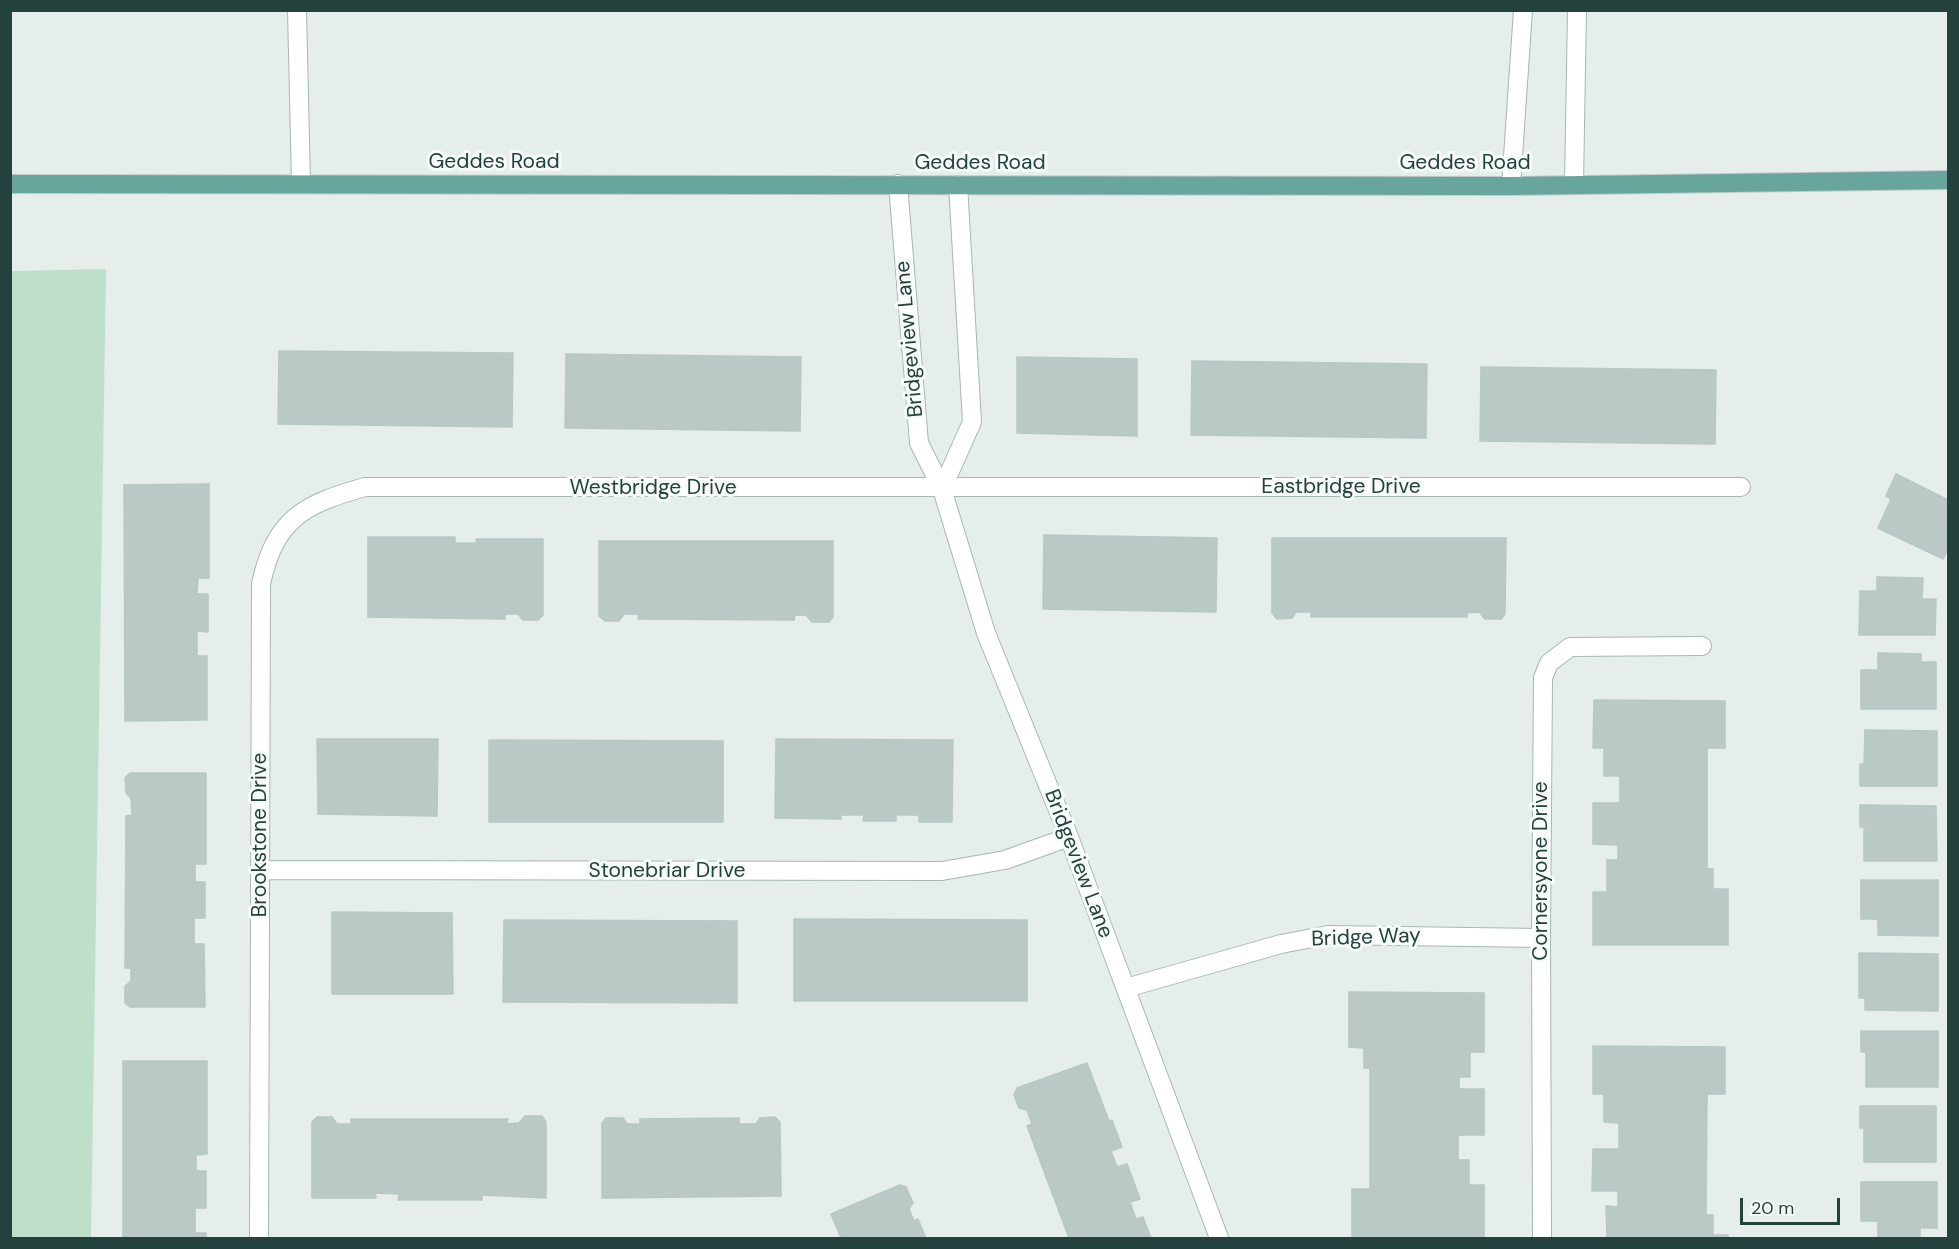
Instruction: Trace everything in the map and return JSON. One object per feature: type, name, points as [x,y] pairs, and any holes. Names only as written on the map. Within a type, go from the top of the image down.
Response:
[{"type":"main road","name":"Geddes Road","points":[[10,184],[1511,186],[1948,180]]},
{"type":"street","points":[[297,10],[301,184]]},
{"type":"street","points":[[1511,186],[1523,10]]},
{"type":"street","points":[[1574,185],[1577,10]]},
{"type":"street","name":"Bridgeview Lane","points":[[898,184],[919,443],[942,489],[986,633],[1069,837],[1219,1239]]},
{"type":"street","points":[[942,489],[972,422],[958,186]]},
{"type":"street","name":"Westbridge Drive","points":[[365,487],[942,489]]},
{"type":"street","name":"Brookstone Drive","points":[[259,1239],[261,584],[265,564],[275,542],[295,516],[321,499],[365,487]]},
{"type":"street","name":"Eastbridge Drive","points":[[942,489],[1741,487]]},
{"type":"street","name":"Cornersyone Drive","points":[[1542,1239],[1541,698],[1543,678],[1549,663],[1559,653],[1581,646],[1702,646]]},
{"type":"street","name":"Stonebriar Drive","points":[[260,870],[942,872],[1005,860],[1069,837]]},
{"type":"street","name":"Bridge Way","points":[[1126,988],[1281,944],[1328,935],[1541,938]]},
{"type":"green space","points":[[106,269],[91,1238],[11,1238],[11,271]]},
{"type":"building","points":[[279,351],[513,353],[512,427],[278,424]]},
{"type":"building","points":[[566,354],[801,357],[800,431],[565,428]]},
{"type":"building","points":[[1017,357],[1137,359],[1137,436],[1017,433]]},
{"type":"building","points":[[1192,361],[1427,364],[1426,438],[1191,435]]},
{"type":"building","points":[[1481,367],[1716,370],[1715,444],[1480,441]]},
{"type":"building","points":[[1896,474],[1948,500],[1948,549],[1943,559],[1878,528],[1891,499],[1886,496]]},
{"type":"building","points":[[209,484],[209,578],[198,578],[197,594],[208,594],[208,632],[197,631],[197,656],[207,656],[207,720],[125,721],[124,485]]},
{"type":"building","points":[[1044,535],[1217,538],[1216,612],[1043,609]]},
{"type":"building","points":[[368,537],[455,537],[455,543],[477,543],[476,539],[543,539],[543,615],[538,620],[523,620],[518,614],[505,614],[505,619],[368,617]]},
{"type":"building","points":[[1272,538],[1506,538],[1505,614],[1501,619],[1485,619],[1479,612],[1467,613],[1467,617],[1311,617],[1311,612],[1296,612],[1292,618],[1277,619],[1272,613]]},
{"type":"building","points":[[599,541],[833,541],[833,617],[829,622],[812,622],[806,615],[795,615],[794,620],[638,619],[639,614],[624,614],[619,621],[605,621],[599,616]]},
{"type":"building","points":[[1877,577],[1923,578],[1922,599],[1936,599],[1935,635],[1859,635],[1860,591],[1877,591]]},
{"type":"building","points":[[1878,653],[1921,654],[1921,662],[1936,662],[1936,709],[1861,709],[1861,670],[1878,670]]},
{"type":"building","points":[[1594,700],[1725,701],[1725,748],[1707,748],[1707,869],[1713,869],[1713,889],[1728,889],[1728,945],[1593,945],[1593,892],[1607,892],[1607,860],[1618,860],[1618,845],[1593,844],[1593,803],[1620,803],[1620,776],[1604,776],[1604,748],[1593,748]]},
{"type":"building","points":[[1865,730],[1937,731],[1937,786],[1860,786],[1860,764],[1864,764]]},
{"type":"building","points":[[317,739],[438,739],[437,816],[318,814]]},
{"type":"building","points":[[776,739],[953,740],[952,822],[919,822],[919,815],[896,815],[896,821],[863,821],[864,815],[841,815],[841,819],[775,818]]},
{"type":"building","points":[[489,740],[723,741],[723,822],[489,822]]},
{"type":"building","points":[[130,773],[206,773],[206,864],[195,864],[195,882],[205,882],[205,918],[194,918],[194,944],[204,944],[205,1007],[130,1007],[125,1003],[125,986],[131,981],[131,968],[125,968],[126,816],[132,815],[131,798],[126,793],[125,778]]},
{"type":"building","points":[[1860,805],[1936,806],[1937,861],[1864,861],[1864,827],[1860,827]]},
{"type":"building","points":[[1861,880],[1938,880],[1938,936],[1878,935],[1878,919],[1861,919]]},
{"type":"building","points":[[332,912],[452,913],[453,994],[332,994]]},
{"type":"building","points":[[794,919],[1027,920],[1027,1001],[794,1001]]},
{"type":"building","points":[[504,920],[737,921],[737,1003],[503,1002]]},
{"type":"building","points":[[1859,953],[1938,954],[1938,1011],[1865,1010],[1865,998],[1859,998]]},
{"type":"building","points":[[1349,992],[1484,993],[1484,1052],[1470,1052],[1470,1077],[1459,1077],[1459,1089],[1484,1089],[1484,1135],[1458,1135],[1458,1160],[1469,1160],[1469,1185],[1484,1185],[1484,1238],[1352,1238],[1352,1189],[1370,1189],[1370,1068],[1364,1068],[1364,1048],[1349,1047]]},
{"type":"building","points":[[1861,1031],[1938,1031],[1938,1087],[1866,1087],[1866,1052],[1861,1052]]},
{"type":"building","points":[[1593,1046],[1725,1047],[1725,1094],[1707,1094],[1706,1215],[1713,1215],[1713,1235],[1728,1235],[1728,1238],[1607,1238],[1606,1206],[1618,1207],[1618,1191],[1592,1191],[1593,1149],[1619,1149],[1619,1123],[1604,1122],[1604,1094],[1593,1094]]},
{"type":"building","points":[[123,1061],[207,1061],[207,1154],[196,1155],[196,1171],[206,1171],[206,1208],[195,1208],[195,1233],[206,1233],[206,1238],[123,1238]]},
{"type":"building","points":[[1087,1063],[1109,1121],[1112,1120],[1122,1147],[1111,1151],[1117,1167],[1127,1164],[1140,1199],[1130,1202],[1136,1219],[1143,1217],[1151,1238],[1069,1238],[1027,1126],[1032,1124],[1027,1110],[1019,1108],[1014,1095],[1017,1088]]},
{"type":"building","points":[[1860,1106],[1936,1106],[1936,1162],[1864,1162],[1864,1128],[1860,1128]]},
{"type":"building","points":[[525,1116],[542,1116],[546,1122],[546,1198],[482,1195],[482,1200],[398,1200],[399,1194],[375,1193],[376,1198],[312,1198],[312,1122],[317,1117],[332,1117],[337,1124],[351,1124],[351,1119],[508,1119],[507,1124],[519,1123]]},
{"type":"building","points":[[775,1117],[780,1122],[781,1196],[602,1198],[602,1123],[606,1118],[623,1118],[627,1124],[640,1124],[640,1119],[739,1118],[739,1124],[756,1124],[760,1118]]},
{"type":"building","points":[[1861,1182],[1937,1182],[1937,1228],[1920,1228],[1920,1238],[1878,1238],[1878,1221],[1861,1221]]},
{"type":"building","points":[[900,1185],[906,1187],[913,1203],[909,1209],[914,1221],[918,1219],[926,1238],[841,1238],[831,1214]]}]
